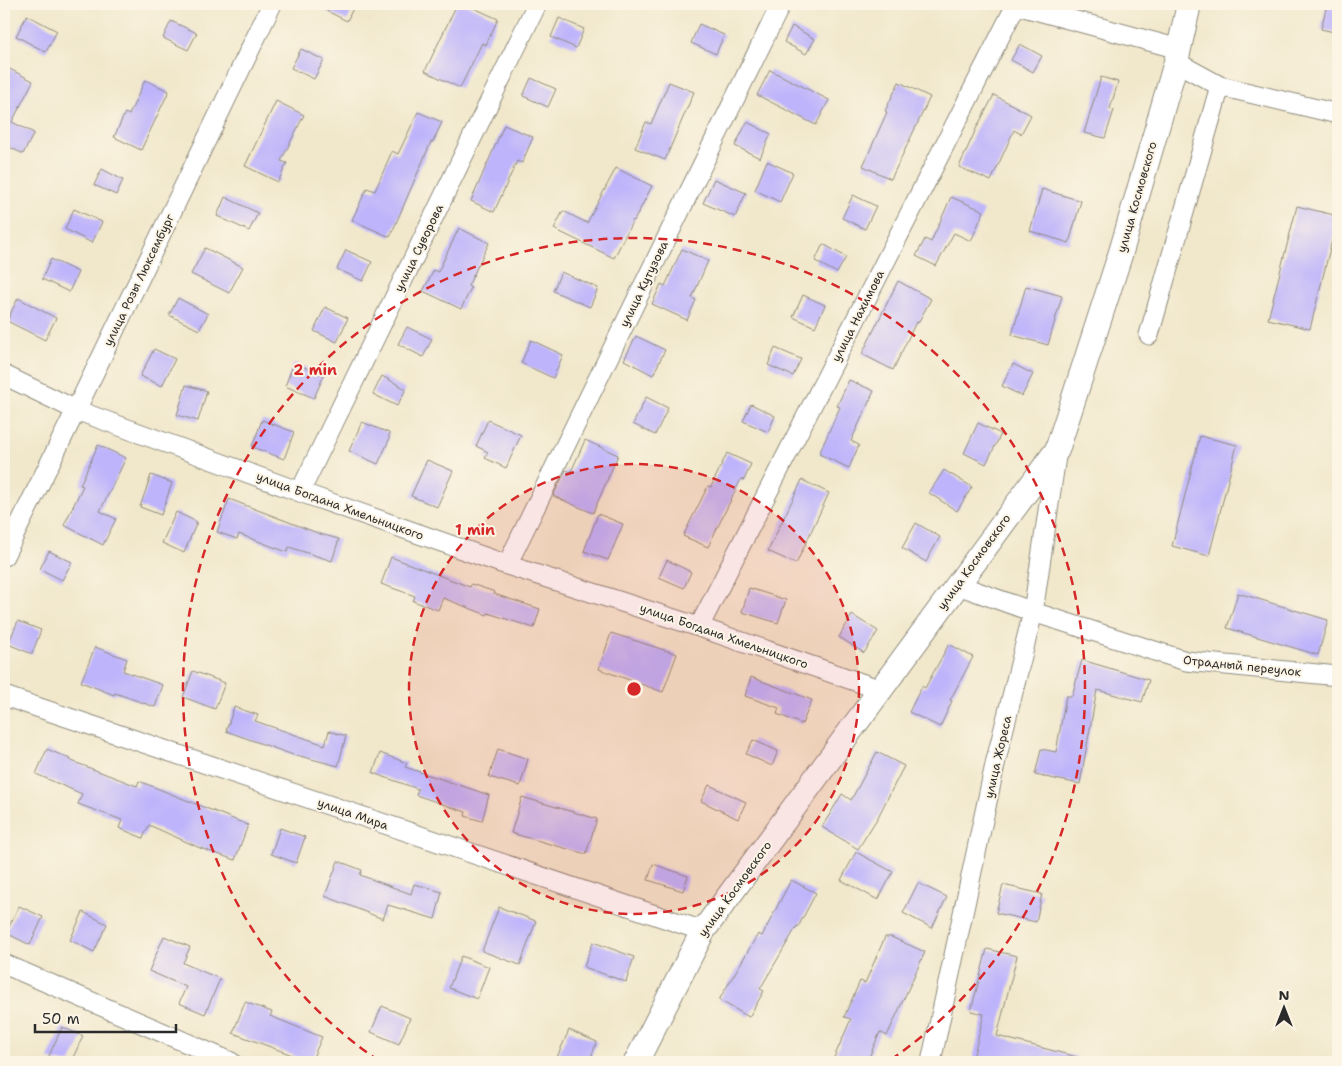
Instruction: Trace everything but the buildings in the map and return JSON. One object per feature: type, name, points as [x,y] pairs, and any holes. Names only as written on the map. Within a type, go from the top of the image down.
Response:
[{"type":"main road","name":"улица Космовского","points":[[636,1062],[703,931],[1057,450],[1122,252],[1178,55],[1189,4]]},
{"type":"street","name":"улица Розы Люксембург","points":[[4,556],[272,4]]},
{"type":"street","name":"улица Суворова","points":[[300,492],[537,4]]},
{"type":"street","name":"улица Кутузова","points":[[507,565],[781,4]]},
{"type":"street","points":[[1015,4],[1178,55],[1220,86],[1338,114]]},
{"type":"street","name":"улица Нахимова","points":[[699,627],[1015,4]]},
{"type":"street","points":[[1148,335],[1220,86]]},
{"type":"street","name":"улица Богдана Хмельницкого","points":[[4,376],[76,410],[300,492],[507,565],[699,627],[881,690]]},
{"type":"street","name":"улица Жореса","points":[[931,1062],[996,760],[1033,612],[1057,450]]},
{"type":"street","name":"Отрадный переулок","points":[[958,585],[1033,612],[1186,661],[1338,676]]},
{"type":"street","name":"улица Мира","points":[[4,696],[703,931]]},
{"type":"street","points":[[4,964],[231,1062]]}]
